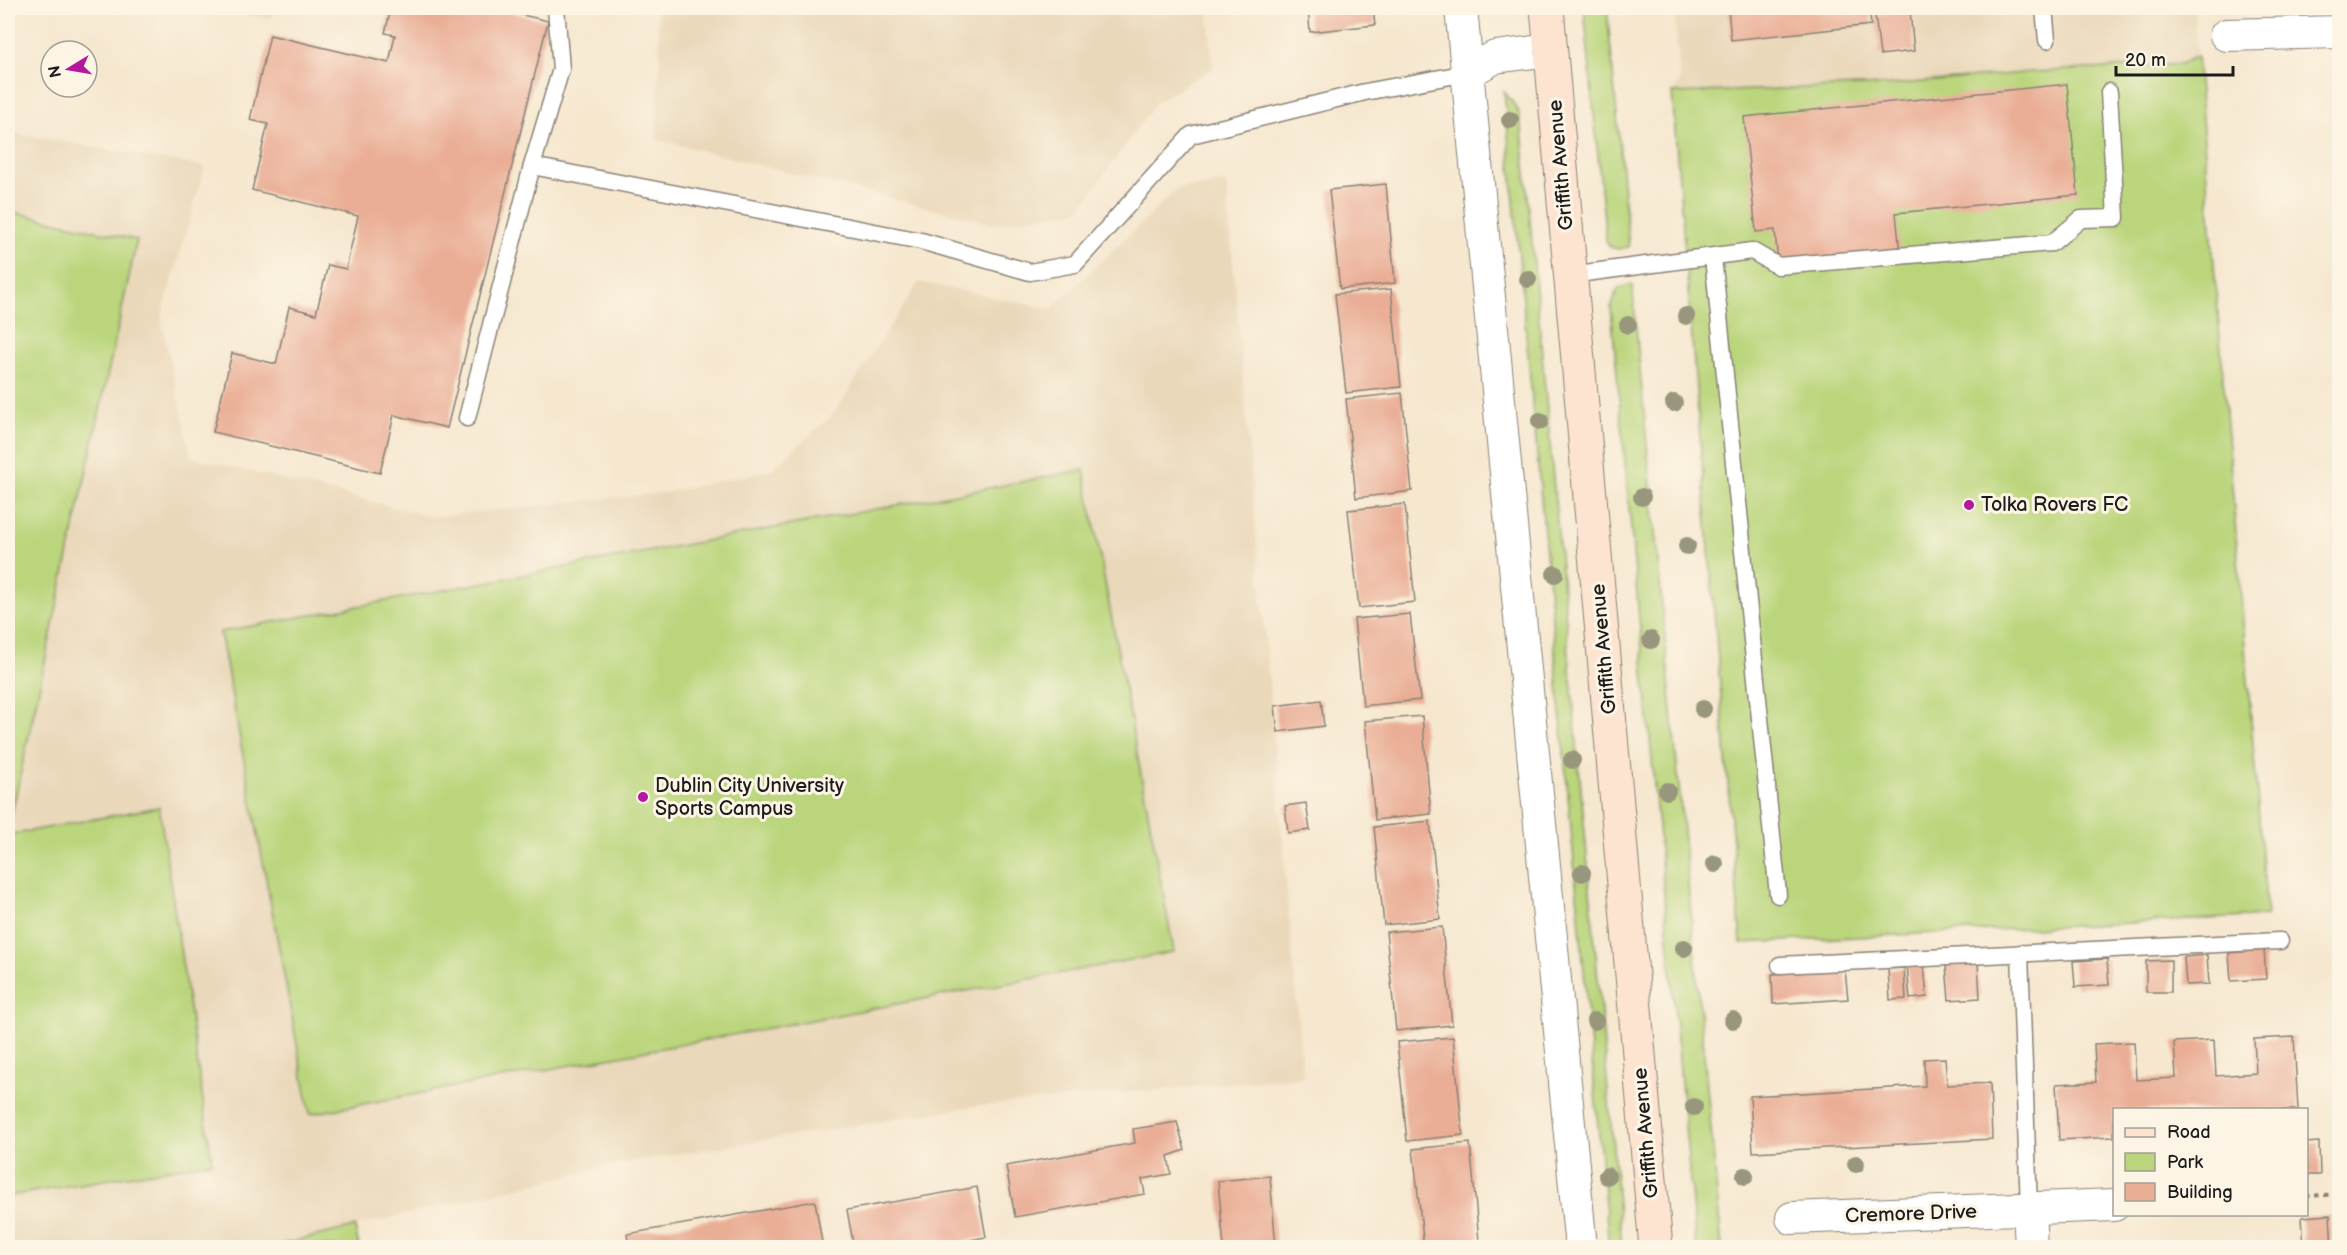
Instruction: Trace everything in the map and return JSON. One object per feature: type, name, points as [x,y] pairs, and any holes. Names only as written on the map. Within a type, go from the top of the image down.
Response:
[{"type":"main road","name":"Griffith Avenue","points":[[1547,8],[1656,1248]]},
{"type":"street","points":[[1461,8],[1581,1248]]},
{"type":"street","points":[[2226,35],[2340,32]]},
{"type":"street","points":[[1467,73],[1495,57],[1550,50]]},
{"type":"street","name":"Cremore Drive","points":[[1792,1218],[2113,1205]]},
{"type":"street","points":[[2029,1209],[2031,1248]]},
{"type":"lane","points":[[467,418],[532,166],[561,69],[556,8]]},
{"type":"lane","points":[[2044,8],[2047,40]]},
{"type":"lane","points":[[532,166],[921,241],[1030,273],[1075,264],[1191,135],[1365,92],[1467,73]]},
{"type":"lane","points":[[1570,275],[1752,251],[1778,266],[2052,243],[2081,219],[2116,218],[2109,92]]},
{"type":"lane","points":[[1713,257],[1778,895]]},
{"type":"lane","points":[[1780,965],[2280,941]]},
{"type":"lane","points":[[2020,953],[2029,1209]]},
{"type":"path","points":[[2308,1196],[2340,1194]]},
{"type":"shaded area","points":[[210,8],[277,8],[269,19]]},
{"type":"shaded area","points":[[657,8],[1208,8],[1213,68],[1156,102],[1079,210],[993,224],[656,139],[660,53]]},
{"type":"shaded area","points":[[1674,8],[2194,8],[2197,56],[2181,64],[2034,72],[1889,85],[1672,93],[1680,81]]},
{"type":"shaded area","name":"Dublin City University Sports Campus","points":[[8,132],[205,167],[161,318],[191,457],[433,517],[669,492],[771,470],[833,415],[919,282],[1051,309],[1179,188],[1226,183],[1303,1077],[976,1106],[616,1164],[269,1247],[8,1247]]},
{"type":"green space","points":[[1584,8],[1607,8],[1629,247],[1618,249],[1610,247],[1606,241]]},
{"type":"green space","name":"Tolka Rovers FC","points":[[2197,56],[2267,916],[1741,943],[1672,93],[1889,85],[2034,72],[2181,64]]},
{"type":"green space","points":[[1504,91],[1518,110],[1522,131],[1622,1247],[1609,1247]]},
{"type":"green space","points":[[8,211],[137,240],[11,817],[8,816]]},
{"type":"green space","points":[[1632,284],[1722,1247],[1696,1247],[1611,308],[1617,289]]},
{"type":"green space","points":[[1084,470],[1174,952],[310,1114],[220,632]]},
{"type":"green space","points":[[159,807],[212,1162],[8,1196],[8,835]]},
{"type":"green space","points":[[355,1227],[359,1247],[269,1247]]},
{"type":"building","points":[[391,8],[493,8],[548,21],[447,428],[394,415],[380,473],[213,432],[232,353],[276,364],[289,307],[316,314],[328,265],[346,269],[358,216],[252,190],[268,124],[250,120],[270,35],[389,63],[395,35],[385,33]]},
{"type":"building","points":[[1308,8],[1373,8],[1375,25],[1310,32]]},
{"type":"building","points":[[1728,8],[1869,8],[1871,25],[1731,40]]},
{"type":"building","points":[[1910,11],[1914,51],[1880,55],[1875,15]]},
{"type":"building","points":[[2067,84],[2078,195],[1896,213],[1900,253],[1778,264],[1775,230],[1756,232],[1744,117]]},
{"type":"building","points":[[1386,184],[1395,283],[1340,289],[1329,190]]},
{"type":"building","points":[[2332,200],[2340,200],[2340,237],[2334,238]]},
{"type":"building","points":[[1391,289],[1401,387],[1346,393],[1335,294]]},
{"type":"building","points":[[1402,393],[1412,491],[1356,498],[1346,399]]},
{"type":"building","points":[[1405,504],[1415,602],[1359,608],[1348,510]]},
{"type":"building","points":[[2340,533],[2340,560],[2337,560],[2334,534]]},
{"type":"building","points":[[1410,614],[1420,700],[1363,706],[1354,619]]},
{"type":"building","points":[[1321,700],[1324,726],[1278,732],[1275,706]]},
{"type":"building","points":[[1422,716],[1431,814],[1375,820],[1365,721]]},
{"type":"building","points":[[1306,803],[1310,830],[1288,833],[1285,806]]},
{"type":"building","points":[[1430,821],[1440,919],[1384,925],[1374,827]]},
{"type":"building","points":[[1442,927],[1452,1025],[1396,1031],[1386,932]]},
{"type":"building","points":[[2264,950],[2266,979],[2231,981],[2229,953]]},
{"type":"building","points":[[2207,955],[2209,984],[2186,985],[2184,957]]},
{"type":"building","points":[[2107,959],[2109,985],[2075,987],[2073,961]]},
{"type":"building","points":[[2171,960],[2171,992],[2146,992],[2146,961]]},
{"type":"building","points":[[1978,963],[1980,998],[1949,1000],[1946,965]]},
{"type":"building","points":[[1924,965],[1927,997],[1910,999],[1907,966]]},
{"type":"building","points":[[1904,968],[1906,999],[1890,1000],[1888,969]]},
{"type":"building","points":[[1845,970],[1848,999],[1773,1004],[1772,974]]},
{"type":"building","points":[[1453,1037],[1463,1135],[1407,1141],[1397,1042]]},
{"type":"building","points":[[2294,1037],[2298,1108],[2113,1108],[2113,1137],[2059,1140],[2056,1084],[2096,1082],[2094,1044],[2134,1042],[2136,1080],[2176,1078],[2174,1042],[2214,1040],[2216,1076],[2256,1073],[2254,1039]]},
{"type":"building","points":[[1945,1058],[1947,1085],[1990,1083],[1992,1139],[1753,1152],[1750,1096],[1925,1086],[1924,1059]]},
{"type":"building","points":[[1177,1122],[1185,1150],[1168,1156],[1171,1174],[1142,1179],[1145,1194],[1015,1217],[1006,1166],[1135,1143],[1133,1129]]},
{"type":"building","points":[[2319,1142],[2320,1175],[2308,1175],[2308,1143]]},
{"type":"building","points":[[1470,1143],[1479,1241],[1424,1247],[1413,1149]]},
{"type":"building","points":[[1270,1176],[1276,1248],[1224,1248],[1218,1181]]},
{"type":"building","points":[[977,1187],[986,1237],[929,1248],[854,1248],[847,1210]]},
{"type":"building","points":[[815,1201],[823,1248],[629,1248],[627,1234]]},
{"type":"building","points":[[2330,1215],[2332,1248],[2304,1248],[2302,1217]]},
{"type":"building","points":[[590,1242],[591,1248],[568,1247]]},
{"type":"place","name":"Tolka Rovers FC","points":[[1969,505]]},
{"type":"place","name":"Dublin City University Sports Campus","points":[[643,797]]}]
